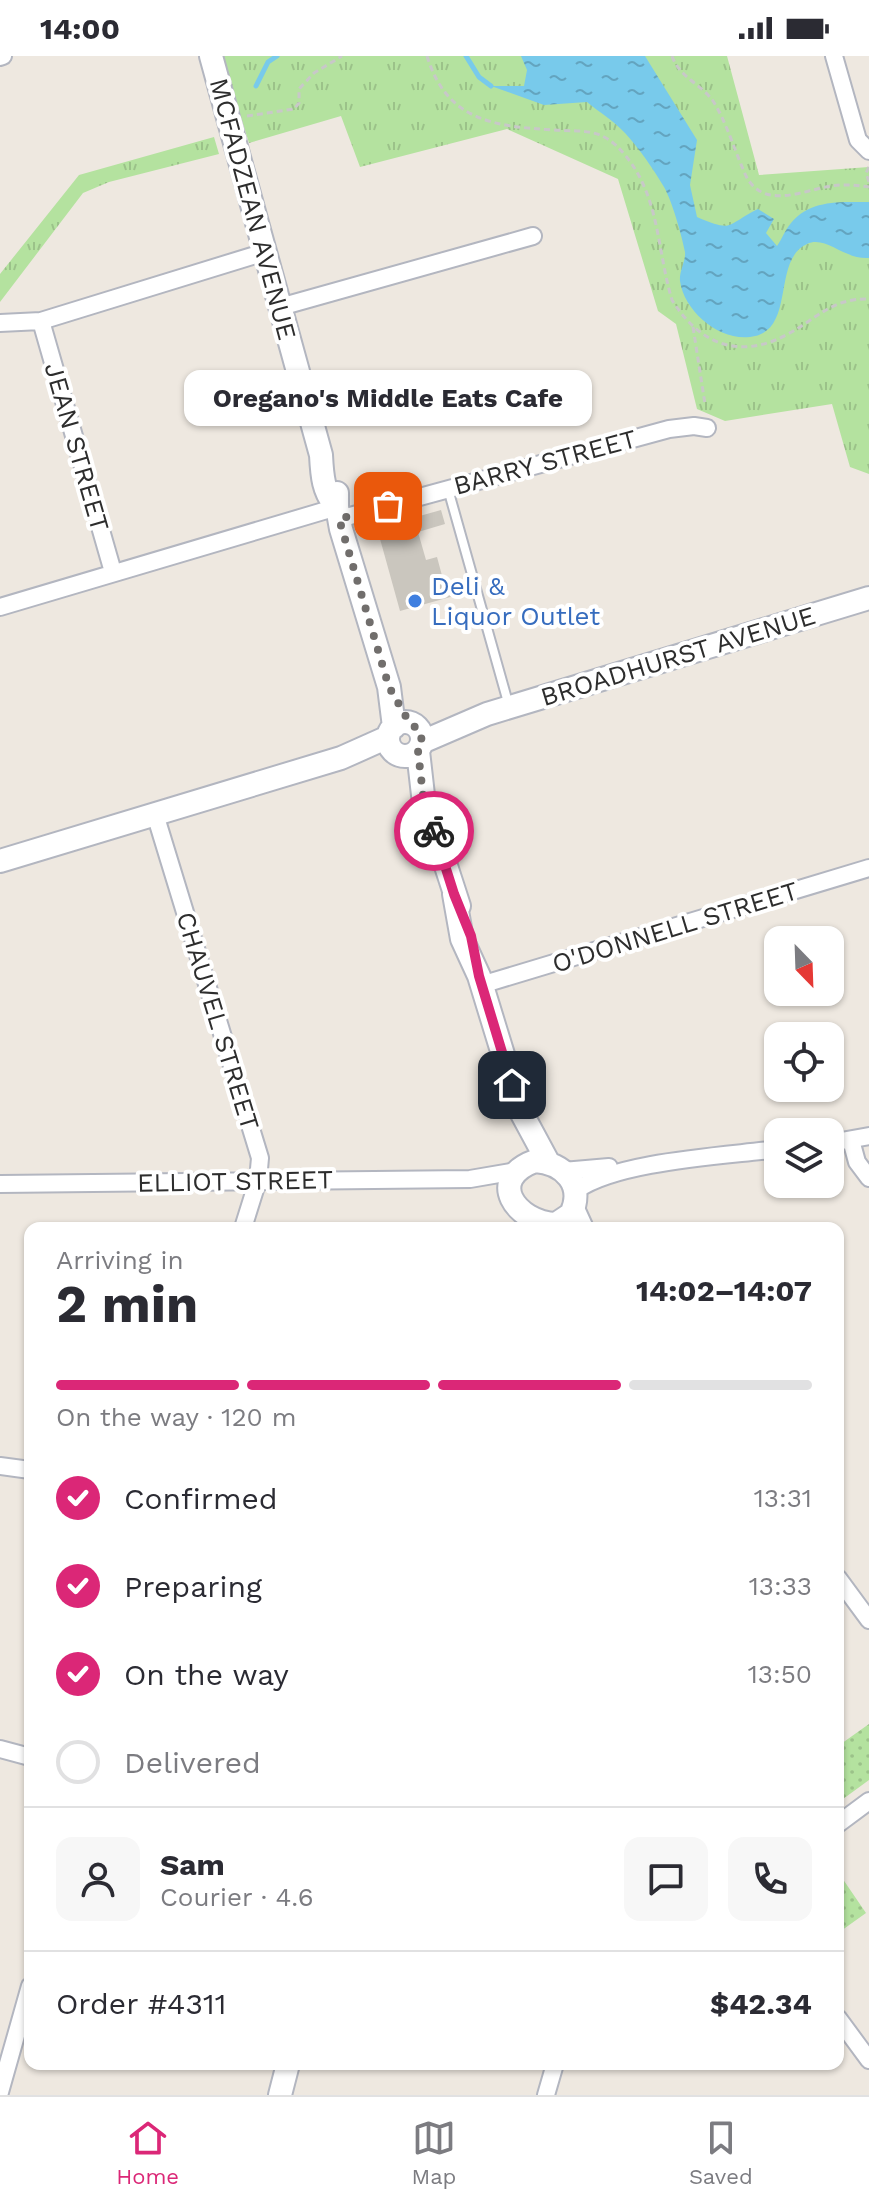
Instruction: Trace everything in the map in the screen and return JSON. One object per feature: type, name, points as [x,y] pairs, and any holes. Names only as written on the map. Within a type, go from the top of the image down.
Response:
[{"type":"street","name":"MCFADZEAN AVENUE","points":[[211,56],[321,455],[326,491],[338,513],[454,894],[462,939],[480,981],[520,1110],[556,1167]]},
{"type":"street","points":[[834,56],[858,140],[869,151]]},
{"type":"street","points":[[280,307],[533,236]]},
{"type":"street","points":[[0,323],[41,321],[265,252]]},
{"type":"street","name":"JEAN STREET","points":[[41,321],[113,572]]},
{"type":"street","name":"BARRY STREET","points":[[0,607],[113,572],[338,513],[448,489],[669,429],[707,428]]},
{"type":"street","name":"BROADHURST AVENUE","points":[[0,861],[869,598]]},
{"type":"street","name":"CHAUVEL STREET","points":[[155,814],[260,1158],[258,1180],[245,1222]]},
{"type":"street","name":"O'DONNELL STREET","points":[[480,981],[869,868]]},
{"type":"street","name":"MCFADZEAN AVENUE","points":[[516,1193],[520,1110]]},
{"type":"street","points":[[844,1141],[869,1136]]},
{"type":"street","points":[[851,1140],[857,1162],[869,1178]]},
{"type":"street","points":[[561,1222],[576,1198],[597,1178],[639,1168],[764,1151]]},
{"type":"street","points":[[542,1222],[529,1218],[516,1193],[535,1161],[556,1167],[639,1168]]},
{"type":"street","points":[[556,1167],[572,1180],[583,1222]]},
{"type":"street","name":"ELLIOT STREET","points":[[0,1184],[470,1179],[495,1183],[516,1193]]},
{"type":"street","points":[[0,1466],[24,1469]]},
{"type":"street","points":[[844,1586],[869,1620]]},
{"type":"street","points":[[0,1749],[24,1755]]},
{"type":"street","points":[[844,1820],[869,1801]]},
{"type":"street","points":[[0,2092],[5,2050],[24,2001]]},
{"type":"street","points":[[844,2026],[869,2060]]},
{"type":"street","points":[[273,2093],[274,2070]]},
{"type":"street","points":[[273,2093],[285,2070]]},
{"type":"street","points":[[546,2095],[553,2070]]},
{"type":"lane","points":[[448,489],[509,707]]},
{"type":"path","points":[[229,121],[294,109],[299,103],[299,89],[314,73],[342,56]]},
{"type":"path","points":[[427,56],[442,92],[456,106],[478,118],[529,128],[586,130],[608,139],[624,154],[650,200],[672,300],[693,327],[722,346],[754,346],[786,336],[823,310],[853,299],[868,299]]},
{"type":"path","points":[[672,56],[681,72],[715,103],[746,176],[752,187],[761,193],[772,196],[869,184],[866,173],[869,167]]},
{"type":"path","points":[[693,327],[705,404]]},
{"type":"green space","points":[[222,56],[727,56],[759,175],[869,167],[869,474],[850,467],[832,404],[725,421],[697,409],[676,324],[658,311],[618,179],[507,129],[360,167],[341,116],[249,143]]},
{"type":"green space","points":[[214,137],[219,154],[109,182],[83,193],[0,302],[0,274],[79,175]]},
{"type":"green space","points":[[869,1724],[869,1780],[844,1798],[844,1742]]},
{"type":"green space","points":[[844,1881],[866,1913],[844,1929]]},
{"type":"water","points":[[521,56],[645,56],[697,140],[690,185],[697,217],[724,226],[758,209],[774,219],[766,233],[777,246],[791,223],[807,210],[827,204],[869,202],[869,258],[860,258],[821,243],[807,244],[796,252],[790,265],[774,323],[764,332],[750,337],[738,337],[715,329],[696,313],[683,292],[680,277],[685,252],[679,228],[667,193],[646,159],[621,129],[587,102],[544,105],[491,86],[524,86],[527,70]]},
{"type":"building","points":[[441,510],[445,524],[418,532],[426,560],[437,557],[444,583],[450,582],[454,596],[400,611],[377,528]]},
{"type":"waterway","points":[[256,86],[268,62],[277,56]]},
{"type":"waterway","points":[[466,56],[479,77],[491,86]]},
{"type":"way so far","points":[[388,506],[339,519],[389,687],[409,722],[417,726],[422,736],[418,751],[423,795],[434,831]]},
{"type":"place","name":"Oregano's Middle Eats Cafe","points":[[388,506]]},
{"type":"place","name":"Deli & Liquor Outlet","points":[[415,601]]},
{"type":"route","points":[[434,831],[471,936],[479,976],[512,1085]]}]
